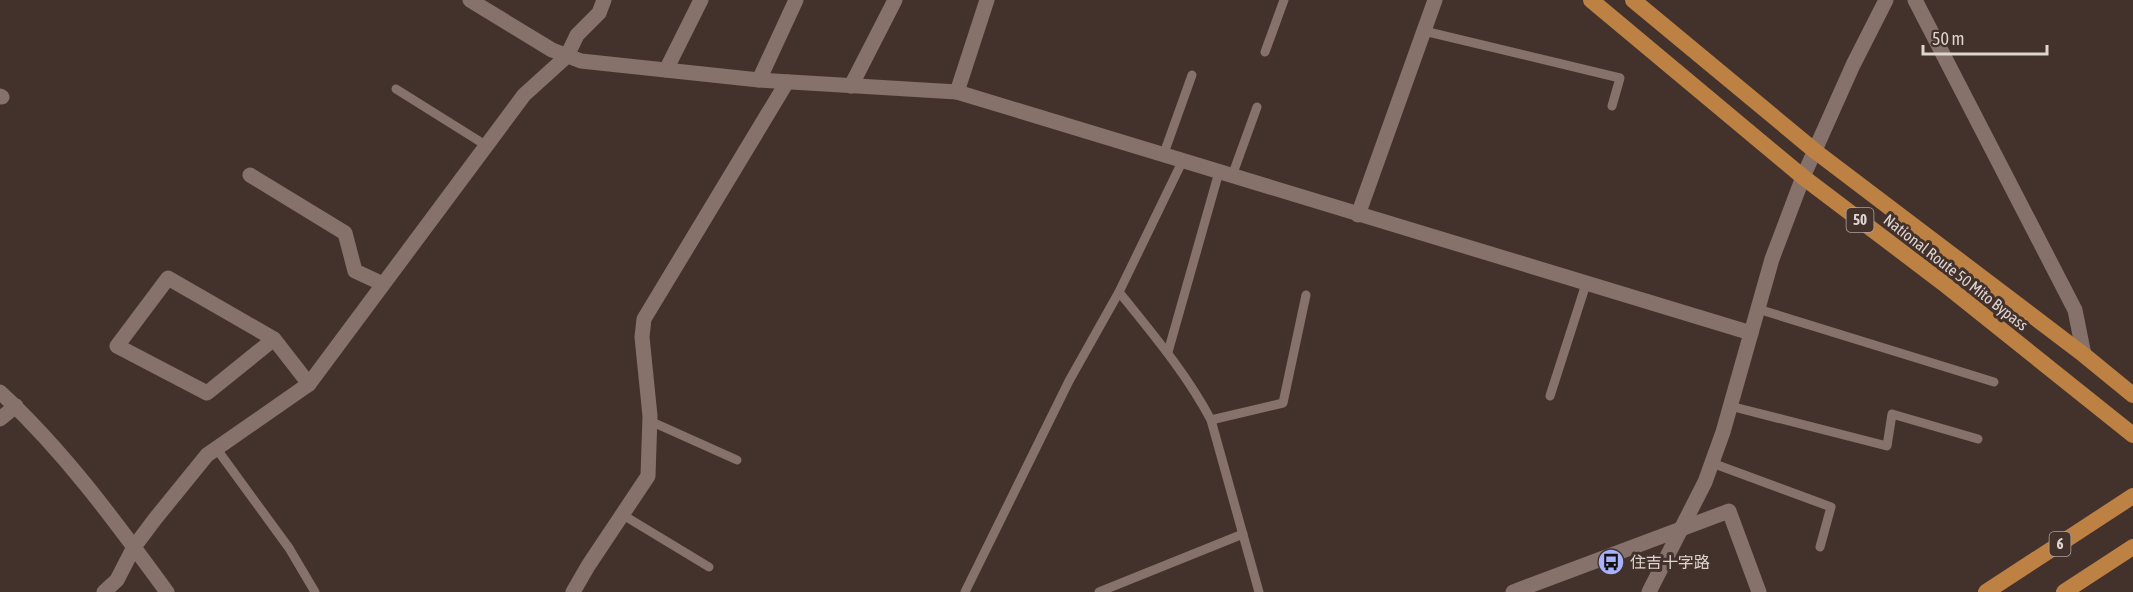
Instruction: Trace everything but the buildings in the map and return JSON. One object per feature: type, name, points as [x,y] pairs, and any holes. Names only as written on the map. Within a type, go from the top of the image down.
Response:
[{"type":"highway","name":"National Route 50 Mito Bypass","points":[[1591,0],[1803,177],[1942,283],[2133,435]]},
{"type":"highway","name":"National Route 50 Mito Bypass","points":[[1633,0],[1815,151],[2084,356]]},
{"type":"highway","name":"50","points":[[2084,356],[2133,395]]},
{"type":"highway","name":"6","points":[[1986,592],[2133,496]]},
{"type":"highway","points":[[2064,592],[2133,547]]},
{"type":"street","points":[[470,0],[552,50],[581,61],[759,80],[957,92],[1751,333]]},
{"type":"street","points":[[104,592],[117,580],[134,547],[207,454],[309,384],[524,94],[567,56],[577,35],[598,13],[604,0]]},
{"type":"street","points":[[666,70],[701,0]]},
{"type":"street","points":[[759,80],[796,0]]},
{"type":"street","points":[[851,86],[895,0]]},
{"type":"street","points":[[957,92],[987,0]]},
{"type":"street","points":[[1358,215],[1435,0]]},
{"type":"street","points":[[1649,592],[1705,482],[1730,406],[1772,259],[1803,177],[1853,65],[1886,0]]},
{"type":"street","points":[[1915,0],[2075,310],[2084,356]]},
{"type":"street","points":[[573,592],[648,476],[650,421],[642,337],[644,319],[787,82]]},
{"type":"street","points":[[250,175],[345,233],[355,271],[383,284]]},
{"type":"street","points":[[274,339],[207,393],[117,346],[168,278],[274,339],[309,384]]},
{"type":"street","points":[[0,392],[16,406],[75,470],[167,592]]},
{"type":"street","points":[[0,419],[16,406]]},
{"type":"street","points":[[1513,592],[1543,587],[1683,527],[1729,512],[1759,592]]},
{"type":"lane","points":[[1265,52],[1284,0]]},
{"type":"lane","points":[[1424,31],[1620,78],[1612,106]]},
{"type":"lane","points":[[1163,156],[1192,75]]},
{"type":"lane","points":[[396,89],[487,146]]},
{"type":"lane","points":[[1168,352],[1226,174],[1257,106]]},
{"type":"lane","points":[[964,592],[1069,381],[1119,291],[1182,162]]},
{"type":"lane","points":[[1550,396],[1587,284]]},
{"type":"lane","points":[[1119,291],[1168,352],[1199,397],[1211,420],[1259,592]]},
{"type":"lane","points":[[1211,420],[1283,403],[1306,295]]},
{"type":"lane","points":[[1758,309],[1994,382]]},
{"type":"lane","points":[[1730,406],[1887,446],[1892,414],[1978,439]]},
{"type":"lane","points":[[650,421],[737,460]]},
{"type":"lane","points":[[216,448],[289,548],[315,592]]},
{"type":"lane","points":[[1712,463],[1831,507],[1820,547]]},
{"type":"lane","points":[[623,515],[709,567]]},
{"type":"lane","points":[[1098,592],[1243,534]]},
{"type":"place","name":"住吉十字路","points":[[1611,562]]}]
